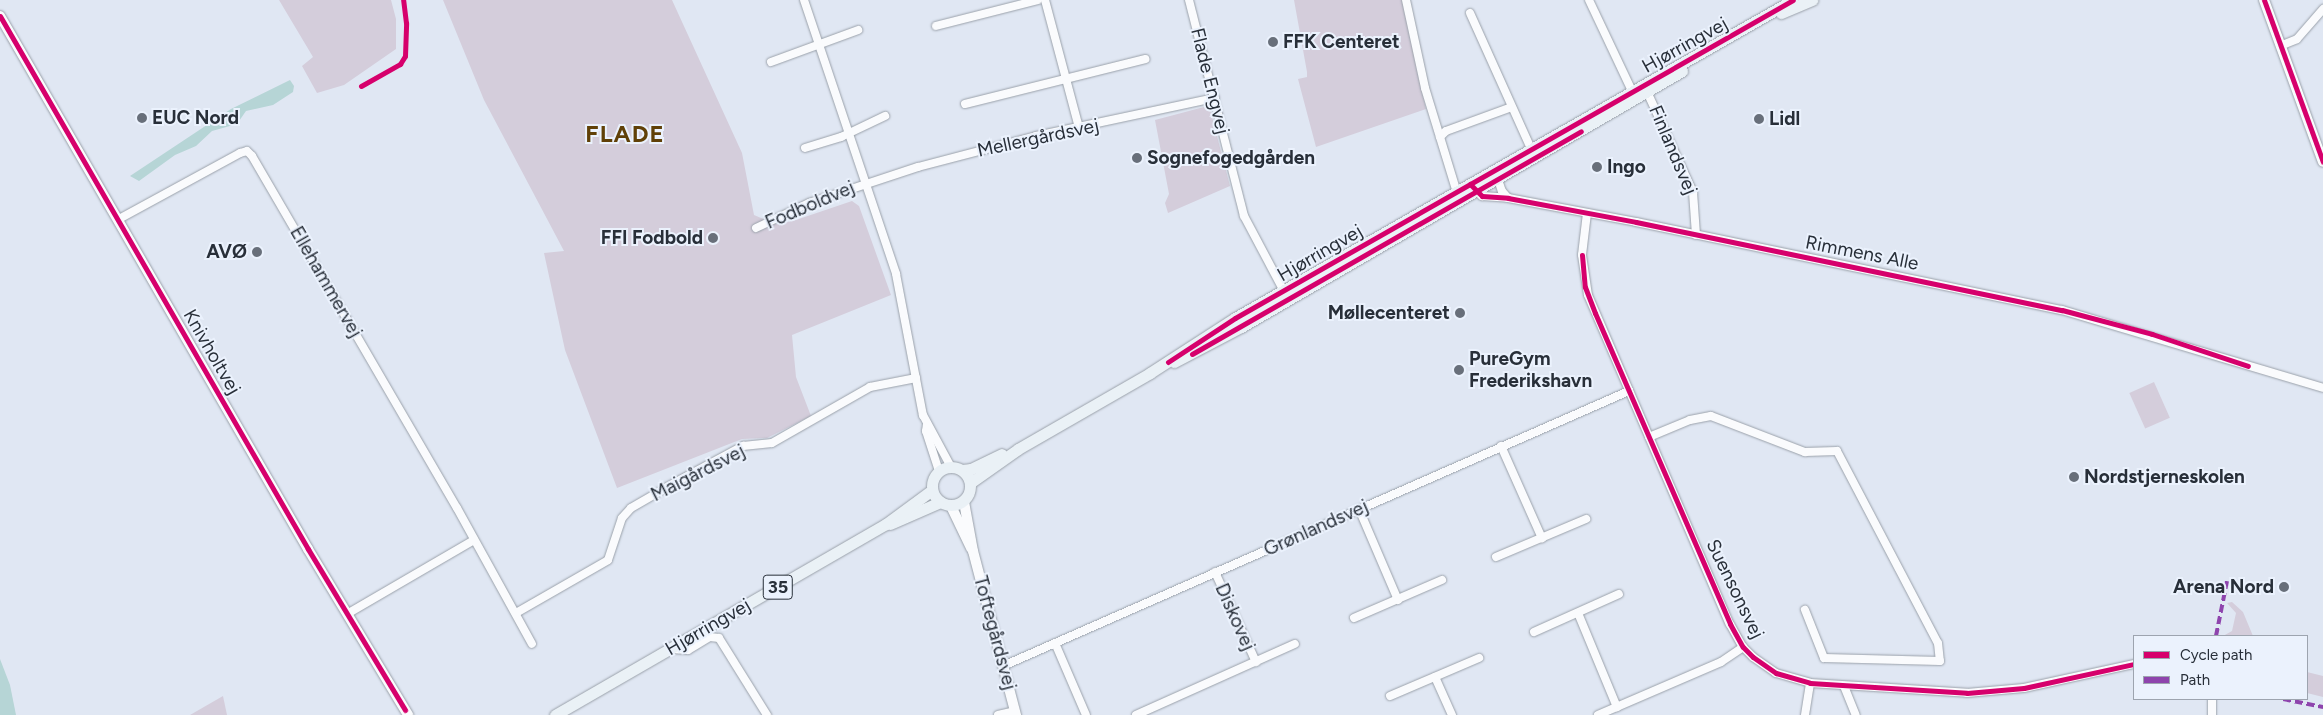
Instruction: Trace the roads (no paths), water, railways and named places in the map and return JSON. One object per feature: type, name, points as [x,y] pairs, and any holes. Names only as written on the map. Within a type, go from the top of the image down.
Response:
[{"type":"main road","name":"Hjørringvej","points":[[970,483],[1018,449],[1168,362],[1176,354],[1286,295],[1533,154],[1634,95],[1700,52],[1709,50],[1793,0]]},
{"type":"main road","name":"Hjørringvej","points":[[1763,19],[1812,0]]},
{"type":"main road","name":"Hjørringvej","points":[[962,470],[1018,449]]},
{"type":"main road","points":[[945,504],[932,490],[939,471],[951,467],[962,470],[970,483],[970,493],[964,502]]},
{"type":"main road","name":"Hjørringvej","points":[[555,715],[886,524],[932,490]]},
{"type":"main road","name":"35","points":[[945,504],[964,502]]},
{"type":"main road","name":"Hjørringvej","points":[[886,524],[945,504]]},
{"type":"street","points":[[804,0],[847,133],[896,274],[927,424],[951,467]]},
{"type":"street","points":[[936,26],[1038,0]]},
{"type":"street","points":[[1045,0],[1079,128]]},
{"type":"street","name":"Flade Engvej","points":[[1189,0],[1244,216],[1286,295]]},
{"type":"street","points":[[1406,0],[1425,88],[1459,196]]},
{"type":"street","points":[[1588,0],[1634,95]]},
{"type":"street","points":[[2264,0],[2322,158]]},
{"type":"street","points":[[2280,46],[2297,39],[2323,9]]},
{"type":"street","points":[[1470,13],[1533,154]]},
{"type":"street","name":"Knivholtvej","points":[[0,16],[398,703],[408,715]]},
{"type":"street","points":[[772,62],[858,30]]},
{"type":"street","points":[[964,104],[1145,59]]},
{"type":"street","name":"Finlandsvej","points":[[1649,96],[1693,192],[1696,234]]},
{"type":"street","name":"Mellergårdsvej","points":[[864,183],[980,150],[1215,98]]},
{"type":"street","points":[[1440,137],[1446,131],[1512,107]]},
{"type":"street","points":[[805,148],[847,133],[885,116]]},
{"type":"street","name":"Ellehammervej","points":[[119,219],[240,153],[247,152],[252,156],[516,613],[532,644]]},
{"type":"street","points":[[1496,175],[1508,198]]},
{"type":"street","name":"Fodboldvej","points":[[756,228],[864,183]]},
{"type":"street","name":"Rimmens Alle","points":[[1472,188],[1487,197],[1508,198],[1696,234],[2062,310],[2323,388]]},
{"type":"street","name":"Suensonsvej","points":[[1587,213],[1582,255],[1585,287],[1649,437],[1743,647],[1776,673],[1810,683],[1976,692],[2024,688],[2133,664]]},
{"type":"street","name":"Maigårdsvej","points":[[516,613],[608,560],[622,518],[648,498],[742,446],[772,443],[870,387],[916,378]]},
{"type":"street","name":"Grønlandsvej","points":[[1003,666],[1629,391]]},
{"type":"street","points":[[1649,437],[1690,420],[1711,416],[1805,452],[1837,451],[1938,643],[1940,662],[1824,658],[1805,610]]},
{"type":"street","points":[[927,424],[926,431],[939,471]]},
{"type":"street","points":[[1501,446],[1542,538]]},
{"type":"street","name":"Toftegårdsvej","points":[[964,502],[973,551],[1016,713]]},
{"type":"street","name":"Toftegårdsvej","points":[[945,504],[973,551]]},
{"type":"street","points":[[1359,509],[1398,600]]},
{"type":"street","points":[[1496,557],[1586,519]]},
{"type":"street","points":[[347,614],[474,540]]},
{"type":"street","name":"Diskovej","points":[[1215,572],[1256,662]]},
{"type":"street","points":[[1354,618],[1442,580]]},
{"type":"street","points":[[1534,632],[1620,594]]},
{"type":"street","points":[[1578,613],[1617,707]]},
{"type":"street","points":[[670,649],[688,650],[716,636],[753,689],[768,715]]},
{"type":"street","points":[[1055,643],[1086,715]]},
{"type":"street","name":"Diskovej","points":[[1136,715],[1295,644]]},
{"type":"street","points":[[1598,715],[1721,662],[1743,647]]},
{"type":"street","points":[[1390,696],[1479,658]]},
{"type":"street","points":[[1435,677],[1452,715]]},
{"type":"street","points":[[1805,715],[1810,683]]},
{"type":"street","points":[[1844,686],[1856,715]]},
{"type":"street","points":[[2212,700],[2212,715]]},
{"type":"street","name":"Knivholtvej","points":[[398,703],[400,715]]},
{"type":"street","points":[[998,715],[1016,713]]},
{"type":"place","name":"FFK Centeret","points":[[1273,42]]},
{"type":"place","name":"EUC Nord","points":[[142,118]]},
{"type":"place","name":"Lidl","points":[[1759,119]]},
{"type":"place","name":"Sognefogedgården","points":[[1137,158]]},
{"type":"place","name":"Ingo","points":[[1597,167]]},
{"type":"place","name":"FFI Fodbold","points":[[713,238]]},
{"type":"place","name":"AVØ","points":[[257,252]]},
{"type":"place","name":"Møllecenteret","points":[[1460,313]]},
{"type":"place","name":"PureGym Frederikshavn","points":[[1459,370]]},
{"type":"place","name":"Nordstjerneskolen","points":[[2074,477]]},
{"type":"place","name":"Arena Nord","points":[[2284,587]]},
{"type":"district","name":"FLADE","points":[[625,134]]}]
